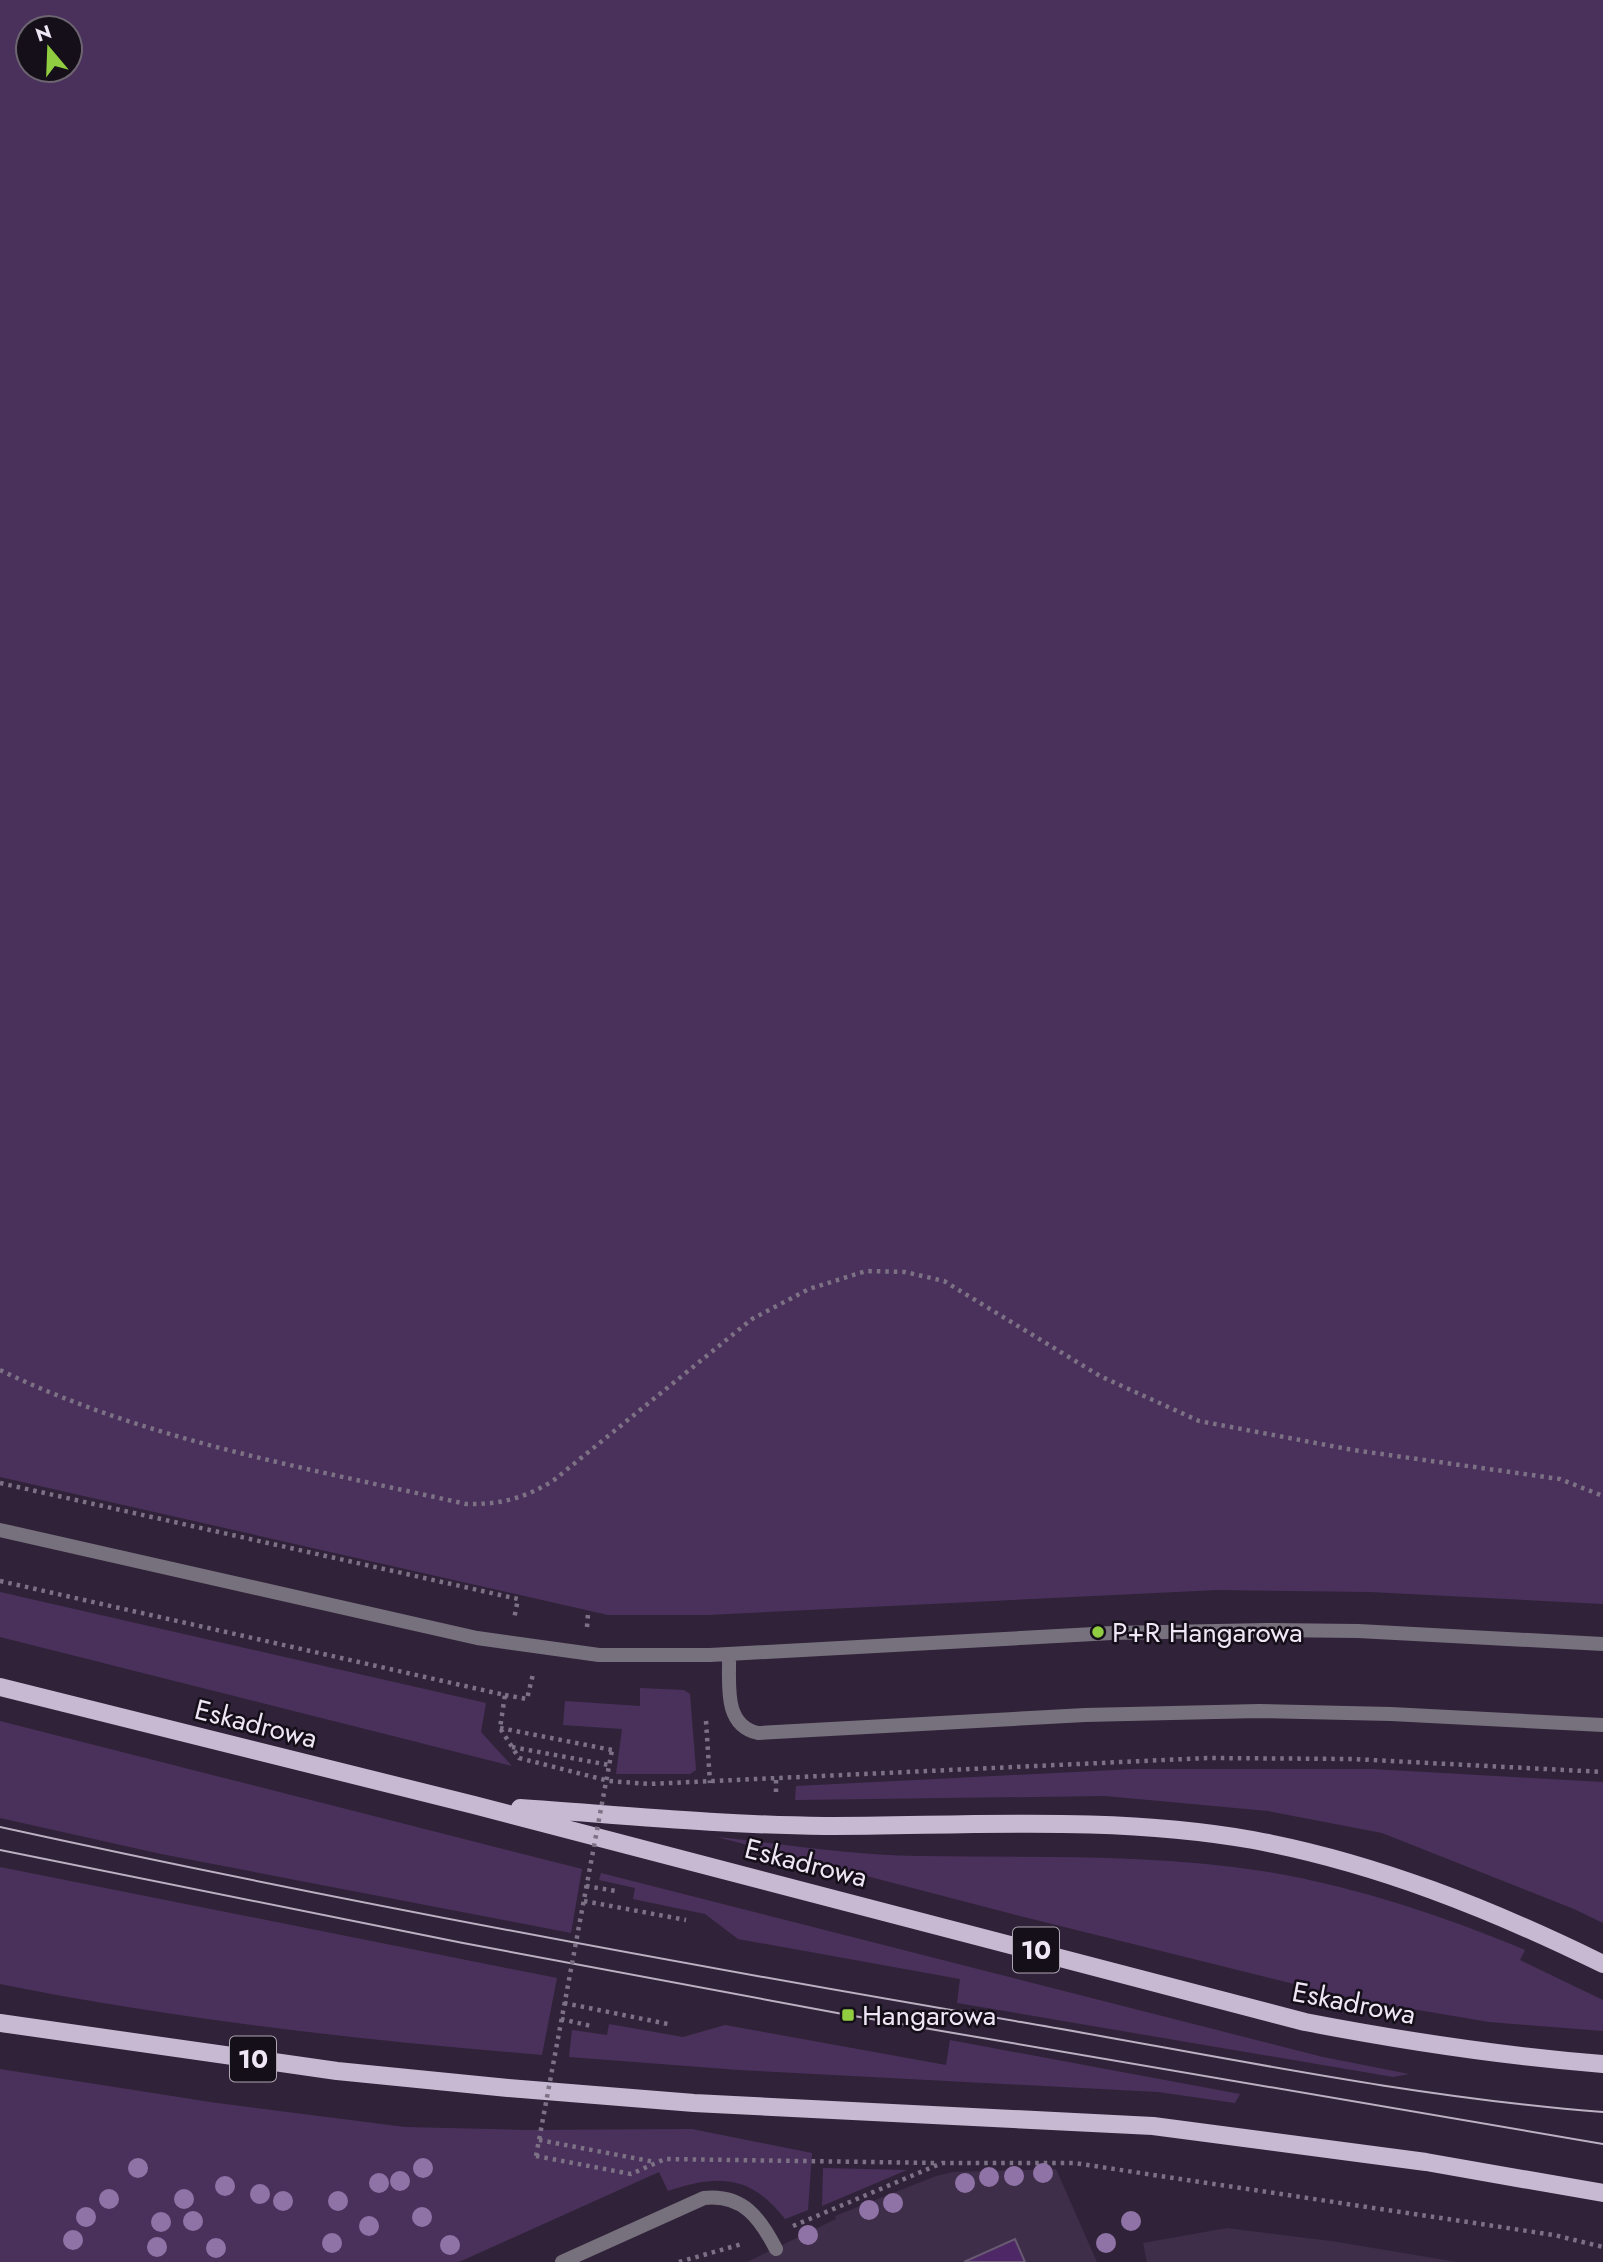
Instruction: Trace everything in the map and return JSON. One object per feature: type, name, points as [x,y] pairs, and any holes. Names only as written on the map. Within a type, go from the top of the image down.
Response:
[{"type":"main road","name":"Eskadrowa","points":[[0,1687],[474,1805],[1305,2022],[1505,2056],[1603,2064]]},
{"type":"main road","points":[[474,1805],[740,1824],[1060,1825],[1212,1835],[1279,1845],[1447,1894],[1534,1930],[1603,1964]]},
{"type":"main road","name":"10","points":[[0,2023],[337,2071],[495,2087],[694,2103],[1153,2126],[1426,2162],[1603,2193]]},
{"type":"main road","points":[[1426,2162],[1603,2199]]},
{"type":"lane","points":[[0,1530],[489,1641],[599,1655],[729,1654],[1112,1633],[1267,1630],[1358,1631],[1603,1644]]},
{"type":"lane","points":[[729,1654],[733,1714],[744,1727],[758,1732],[1096,1715],[1259,1711],[1391,1714],[1603,1725]]},
{"type":"lane","points":[[562,2262],[705,2198],[719,2197],[746,2206],[768,2233],[776,2249]]},
{"type":"path","points":[[0,1370],[86,1407],[163,1434],[466,1504],[488,1505],[536,1492],[554,1480],[752,1319],[809,1289],[866,1271],[905,1272],[944,1281],[1100,1376],[1199,1421],[1353,1450],[1560,1479],[1603,1496]]},
{"type":"path","points":[[0,1483],[518,1599],[513,1625],[522,1626]]},
{"type":"path","points":[[0,1581],[527,1699],[532,1674],[544,1675]]},
{"type":"path","points":[[587,1633],[588,1614]]},
{"type":"path","points":[[505,1695],[500,1728],[519,1758],[609,1780],[710,1783],[1207,1758],[1352,1759],[1603,1772]]},
{"type":"path","points":[[705,1710],[710,1783]]},
{"type":"path","points":[[500,1728],[612,1749],[536,2156],[631,2174],[665,2159],[1074,2163],[1554,2235],[1603,2247]]},
{"type":"path","points":[[512,1747],[609,1765]]},
{"type":"path","points":[[586,1885],[613,1890]]},
{"type":"path","points":[[584,1901],[686,1920]]},
{"type":"path","points":[[564,2003],[668,2024]]},
{"type":"path","points":[[561,2019],[592,2026]]},
{"type":"path","points":[[539,2140],[657,2163]]},
{"type":"path","points":[[679,2262],[737,2246],[942,2163]]},
{"type":"shaded area","points":[[0,0],[1603,0],[1603,1604],[1370,1592],[1217,1590],[708,1615],[608,1615],[0,1477]]},
{"type":"shaded area","points":[[0,1592],[486,1703],[481,1732],[512,1766],[0,1637]]},
{"type":"shaded area","points":[[640,1688],[684,1690],[690,1694],[696,1770],[690,1774],[616,1774],[622,1729],[563,1725],[565,1701],[640,1706]]},
{"type":"shaded area","points":[[0,1721],[582,1869],[571,1933],[161,1854],[0,1818]]},
{"type":"shaded area","points":[[1134,1769],[1372,1769],[1603,1782],[1603,1923],[1382,1833],[1268,1811],[1105,1796],[795,1800],[796,1786]]},
{"type":"shaded area","points":[[717,1837],[893,1855],[1176,1861],[1296,1877],[1396,1903],[1525,1950],[1520,1960],[1603,2000],[1603,2031],[1489,2022],[1359,2000]]},
{"type":"shaded area","points":[[0,1867],[557,1978],[542,2055],[270,2027],[135,2008],[0,1984]]},
{"type":"shaded area","points":[[601,1873],[1323,2057],[1409,2074],[1393,2077],[957,2003],[960,1979],[738,1939],[705,1914],[633,1899],[635,1888],[599,1880]]},
{"type":"shaded area","points":[[609,2024],[683,2037],[725,2025],[946,2065],[950,2040],[1240,2094],[1235,2103],[1158,2092],[739,2070],[569,2057],[572,2030],[607,2035]]},
{"type":"shaded area","points":[[0,2069],[210,2102],[405,2127],[526,2130],[692,2129],[812,2153],[808,2210],[785,2219],[759,2194],[733,2182],[703,2182],[668,2191],[659,2172],[459,2262],[0,2262]]},
{"type":"shaded area","points":[[823,2168],[907,2170],[822,2206]]},
{"type":"shaded area","points":[[1056,2169],[1097,2262],[747,2262],[836,2219],[835,2216],[936,2176],[953,2172]]},
{"type":"shaded area","points":[[1227,2228],[1331,2241],[1457,2262],[1147,2262],[1143,2243]]},
{"type":"building","points":[[1015,2239],[1025,2262],[964,2262]]},
{"type":"tram line","points":[[0,1827],[382,1906],[765,1977],[1384,2086],[1603,2112]]},
{"type":"tram line","points":[[0,1850],[463,1943],[848,2015],[1603,2144]]},
{"type":"place","name":"P+R Hangarowa","points":[[1098,1632]]},
{"type":"place","name":"Hangarowa","points":[[848,2015]]}]
